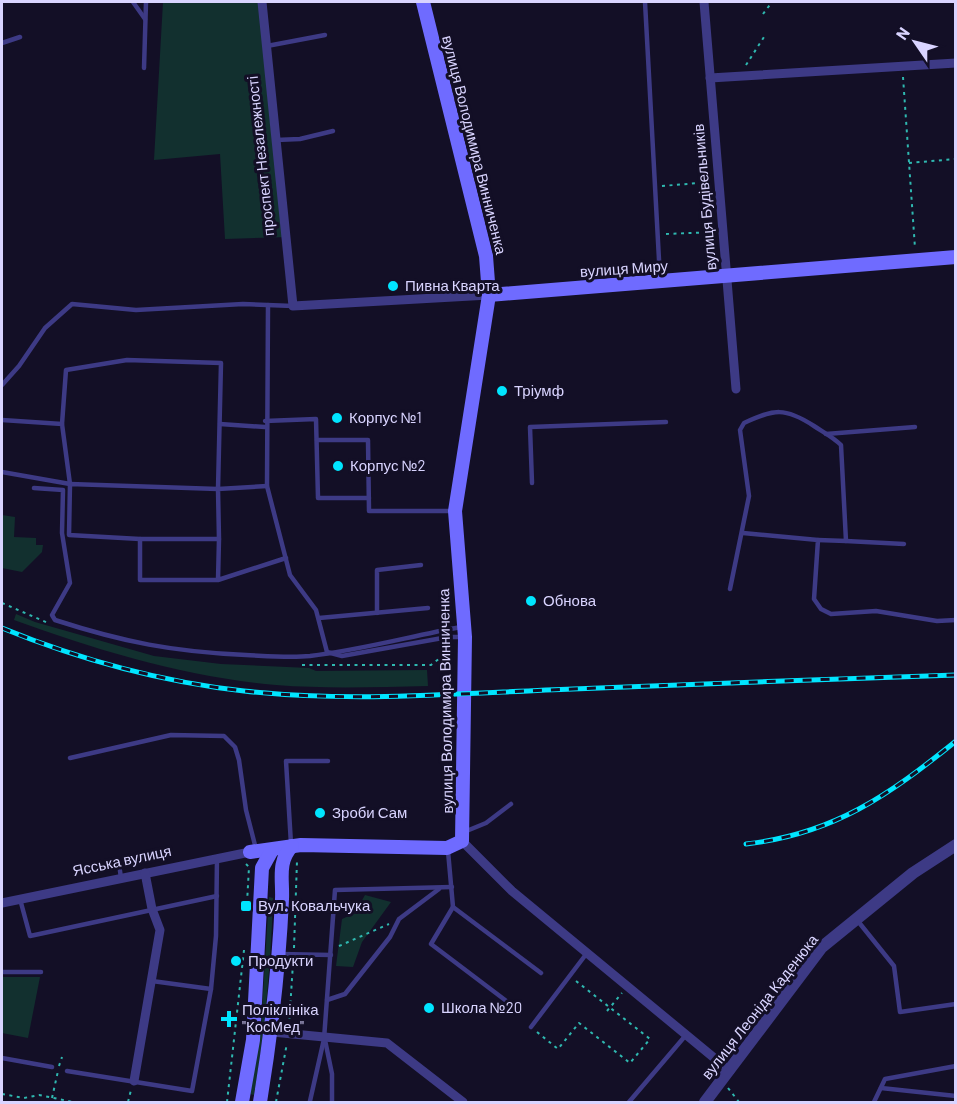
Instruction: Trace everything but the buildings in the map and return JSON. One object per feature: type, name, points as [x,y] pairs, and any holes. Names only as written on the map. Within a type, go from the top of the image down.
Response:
[{"type":"main road","name":"вулиця Володимира Винниченка","points":[[423,2],[435,58],[486,256],[489,295],[455,511],[464,632],[463,837]]},
{"type":"main road","name":"вулиця Миру","points":[[489,295],[660,284],[956,257]]},
{"type":"main road","points":[[250,855],[296,846],[447,848],[463,837]]},
{"type":"main road","points":[[260,1102],[272,1032],[279,954],[282,860],[296,846]]},
{"type":"main road","points":[[262,868],[272,850]]},
{"type":"main road","points":[[242,1102],[253,1040],[262,868],[259,860],[250,855]]},
{"type":"street","name":"проспект Незалежності","points":[[262,2],[293,306]]},
{"type":"street","name":"вулиця Будівельників","points":[[704,2],[736,389]]},
{"type":"street","points":[[710,78],[956,63]]},
{"type":"street","name":"вулиця Миру","points":[[293,306],[489,295]]},
{"type":"street","points":[[463,837],[512,891],[686,1035],[726,1076]]},
{"type":"street","name":"вулиця Леоніда Каденюка","points":[[705,1102],[822,947],[913,873],[956,845]]},
{"type":"street","name":"Ясська вулиця","points":[[2,903],[217,858],[250,855]]},
{"type":"street","points":[[134,1082],[160,930],[145,873]]},
{"type":"street","points":[[272,1032],[324,1039],[387,1043],[463,1102]]},
{"type":"lane","points":[[133,2],[145,19]]},
{"type":"lane","points":[[144,68],[146,2]]},
{"type":"lane","points":[[645,2],[660,284]]},
{"type":"lane","points":[[267,46],[325,35]]},
{"type":"lane","points":[[2,43],[20,37]]},
{"type":"lane","points":[[276,140],[300,139],[333,131]]},
{"type":"lane","points":[[2,385],[19,366],[45,328],[72,304],[136,310],[293,306]]},
{"type":"lane","points":[[268,305],[265,424],[267,486],[290,575],[316,610],[327,652]]},
{"type":"lane","points":[[218,580],[219,539],[221,363],[127,360],[66,370],[62,424],[70,484],[69,535],[140,539],[219,539]]},
{"type":"lane","points":[[730,589],[749,496],[740,430],[744,423],[775,411],[787,411],[800,416],[841,445],[846,541]]},
{"type":"lane","points":[[220,424],[265,424],[316,419],[318,498],[369,498]]},
{"type":"lane","points":[[2,420],[62,424]]},
{"type":"lane","points":[[532,483],[530,427],[666,422]]},
{"type":"lane","points":[[826,434],[915,427]]},
{"type":"lane","points":[[317,440],[368,440],[369,511],[455,511]]},
{"type":"lane","points":[[2,472],[70,484],[219,489],[267,486]]},
{"type":"lane","points":[[34,488],[63,490],[62,533],[70,583],[52,615],[55,620],[117,640],[185,652],[274,656],[308,656],[464,632]]},
{"type":"lane","points":[[743,533],[818,540],[904,544]]},
{"type":"lane","points":[[140,539],[141,580],[218,580],[286,558]]},
{"type":"lane","points":[[818,540],[814,599],[821,609],[831,614],[876,611],[937,621],[956,620]]},
{"type":"lane","points":[[377,613],[377,570],[421,565]]},
{"type":"lane","points":[[319,618],[428,608]]},
{"type":"lane","points":[[327,652],[342,656],[439,639],[464,632]]},
{"type":"lane","points":[[70,759],[171,735],[224,736],[235,747],[239,759],[250,855]]},
{"type":"lane","points":[[296,846],[286,760],[328,761]]},
{"type":"lane","points":[[463,837],[510,804]]},
{"type":"lane","points":[[447,848],[453,907],[431,944],[517,1009]]},
{"type":"lane","points":[[67,1071],[192,1091],[211,989],[217,858]]},
{"type":"lane","points":[[119,864],[121,878]]},
{"type":"lane","points":[[310,1101],[324,1039],[332,955],[334,890],[452,887]]},
{"type":"lane","points":[[327,1000],[345,994],[390,937],[399,919],[439,889]]},
{"type":"lane","points":[[21,899],[30,936],[217,896]]},
{"type":"lane","points":[[453,907],[541,973]]},
{"type":"lane","points":[[856,918],[894,966],[900,1012],[956,1004]]},
{"type":"lane","points":[[531,1027],[587,953]]},
{"type":"lane","points":[[279,954],[332,955]]},
{"type":"lane","points":[[2,972],[41,972]]},
{"type":"lane","points":[[152,981],[211,989]]},
{"type":"lane","points":[[629,1102],[686,1035]]},
{"type":"lane","points":[[324,1039],[332,1074],[332,1102]]},
{"type":"lane","points":[[2,1058],[52,1067]]},
{"type":"lane","points":[[874,1102],[885,1079],[956,1066]]},
{"type":"lane","points":[[881,1088],[956,1096]]},
{"type":"path","points":[[763,15],[772,2]]},
{"type":"path","points":[[739,76],[764,38]]},
{"type":"path","points":[[903,66],[915,259]]},
{"type":"path","points":[[909,163],[956,159]]},
{"type":"path","points":[[656,186],[718,181]]},
{"type":"path","points":[[658,234],[723,232]]},
{"type":"path","points":[[2,603],[37,619]]},
{"type":"path","points":[[298,665],[321,667],[431,665],[440,658],[463,658]]},
{"type":"path","points":[[276,1102],[288,1034],[294,954],[297,853],[301,853],[296,846]]},
{"type":"path","points":[[246,913],[250,855]]},
{"type":"path","points":[[332,955],[339,946],[399,919]]},
{"type":"path","points":[[226,1102],[245,948]]},
{"type":"path","points":[[531,1027],[558,1049],[579,1023],[630,1063],[650,1039],[569,976]]},
{"type":"path","points":[[607,1011],[627,986]]},
{"type":"path","points":[[726,1076],[739,1102]]},
{"type":"path","points":[[52,1098],[56,1081]]},
{"type":"path","points":[[128,1102],[134,1082]]},
{"type":"path","points":[[2,1094],[73,1102]]},
{"type":"green space","points":[[163,2],[264,2],[288,237],[225,239],[220,154],[154,160]]},
{"type":"green space","points":[[2,515],[15,517],[14,537],[36,538],[36,545],[43,545],[42,552],[22,572],[2,568]]},
{"type":"green space","points":[[16,614],[35,622],[154,656],[221,664],[309,668],[316,671],[427,670],[428,686],[295,686],[209,676],[143,661],[78,642],[14,620]]},
{"type":"green space","points":[[365,895],[391,902],[362,942],[353,967],[336,966],[342,919],[355,913]]},
{"type":"green space","points":[[269,897],[273,898],[269,972],[254,1095],[250,1094],[261,1025]]},
{"type":"green space","points":[[2,977],[40,977],[28,1038],[2,1033]]},
{"type":"railway","points":[[2,628],[60,650],[121,668],[213,687],[285,695],[408,696],[956,675]]},
{"type":"railway","points":[[746,844],[807,831],[859,809],[883,795],[956,741]]},
{"type":"place","name":"Пивна Кварта","points":[[393,286]]},
{"type":"place","name":"Тріумф","points":[[502,391]]},
{"type":"place","name":"Корпус №1","points":[[337,418]]},
{"type":"place","name":"Корпус №2","points":[[338,466]]},
{"type":"place","name":"Обнова","points":[[531,601]]},
{"type":"place","name":"Зроби Сам","points":[[320,813]]},
{"type":"place","name":"Вул. Ковальчука","points":[[246,906]]},
{"type":"place","name":"Продукти","points":[[236,961]]},
{"type":"place","name":"Школа №20","points":[[429,1008]]},
{"type":"place","name":"Поліклініка \"КосМед\"","points":[[229,1019]]}]
